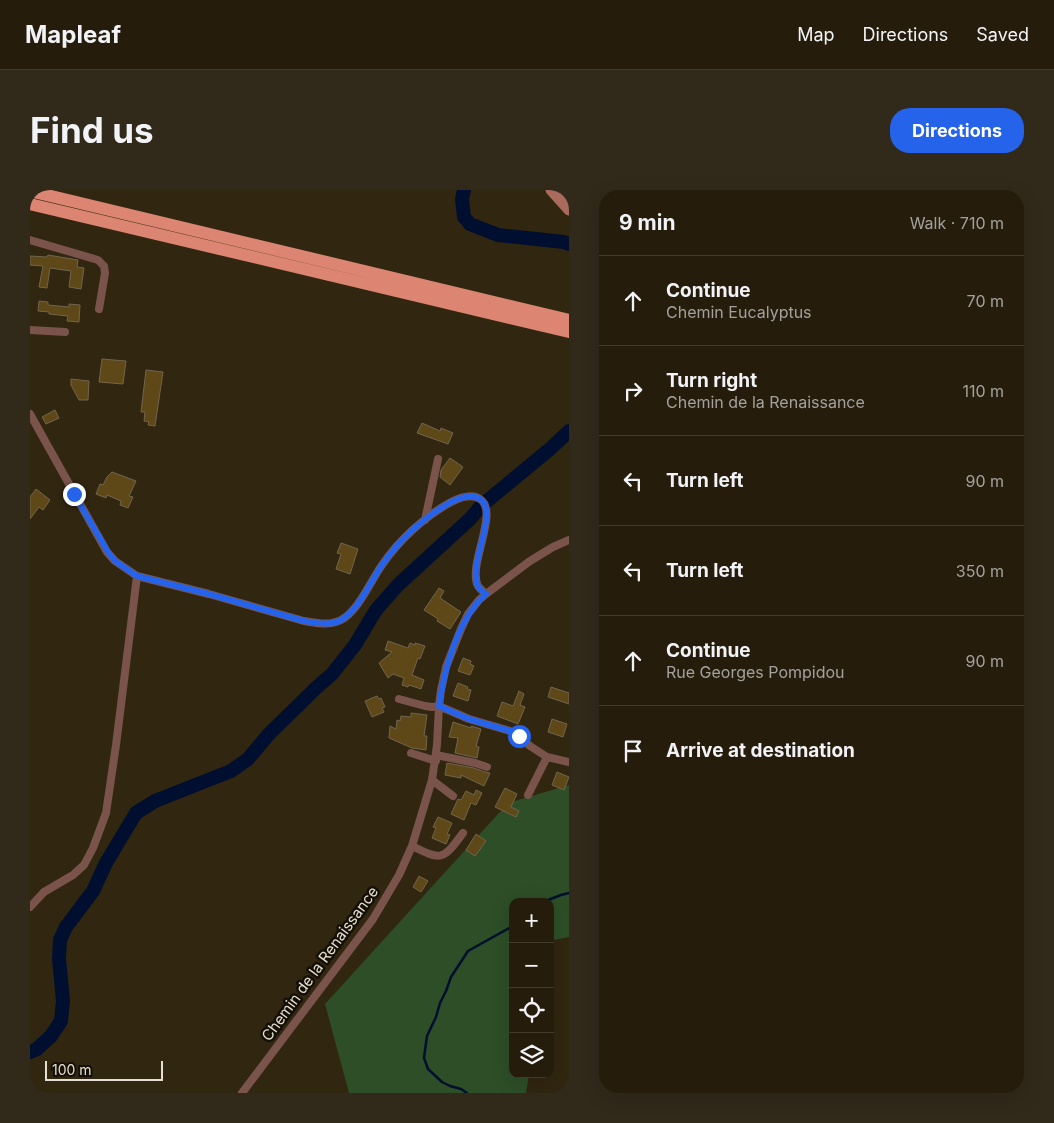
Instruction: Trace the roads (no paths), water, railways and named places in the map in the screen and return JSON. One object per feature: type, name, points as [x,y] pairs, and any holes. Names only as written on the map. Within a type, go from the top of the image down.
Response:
[{"type":"highway","points":[[30,192],[569,320]]},
{"type":"highway","points":[[30,204],[569,332]]},
{"type":"main road","points":[[551,190],[569,210]]},
{"type":"main road","points":[[564,190],[569,196]]},
{"type":"street","points":[[30,240],[98,260],[104,266],[105,273],[99,309]]},
{"type":"street","points":[[30,330],[65,332]]},
{"type":"street","points":[[30,414],[108,552],[115,561],[137,576],[304,621],[320,624],[332,623],[342,619],[352,610],[397,546],[425,520],[440,508],[459,498],[471,496],[482,500],[485,505],[485,528],[475,572],[479,589],[486,594]]},
{"type":"street","points":[[425,520],[438,459]]},
{"type":"street","name":"Chemin de la Renaissance","points":[[242,1093],[373,919],[399,875],[412,846],[432,780],[436,758],[441,690],[446,667],[464,622],[473,607],[486,594],[530,561],[569,540]]},
{"type":"street","points":[[30,907],[44,892],[73,875],[84,865],[94,848],[106,813],[137,576]]},
{"type":"street","points":[[399,699],[432,707],[439,706],[469,719],[515,733],[547,757],[569,762]]},
{"type":"street","points":[[411,753],[475,763],[487,767]]},
{"type":"street","points":[[528,795],[547,757]]},
{"type":"street","points":[[432,780],[453,796]]},
{"type":"street","points":[[412,846],[431,856],[443,855],[452,848],[463,833]]},
{"type":"waterway","points":[[464,190],[462,199],[464,217],[470,224],[498,235],[569,244]]},
{"type":"waterway","points":[[30,1052],[37,1049],[51,1036],[61,1021],[63,1001],[59,959],[60,940],[66,927],[93,891],[106,863],[136,813],[155,801],[231,771],[248,759],[269,734],[332,674],[355,645],[376,610],[398,585],[470,519],[481,506],[569,431]]},
{"type":"waterway","points":[[553,898],[569,893]]},
{"type":"waterway","points":[[467,1093],[442,1082],[428,1069],[424,1058],[427,1036],[451,977],[468,951],[509,928]]}]
